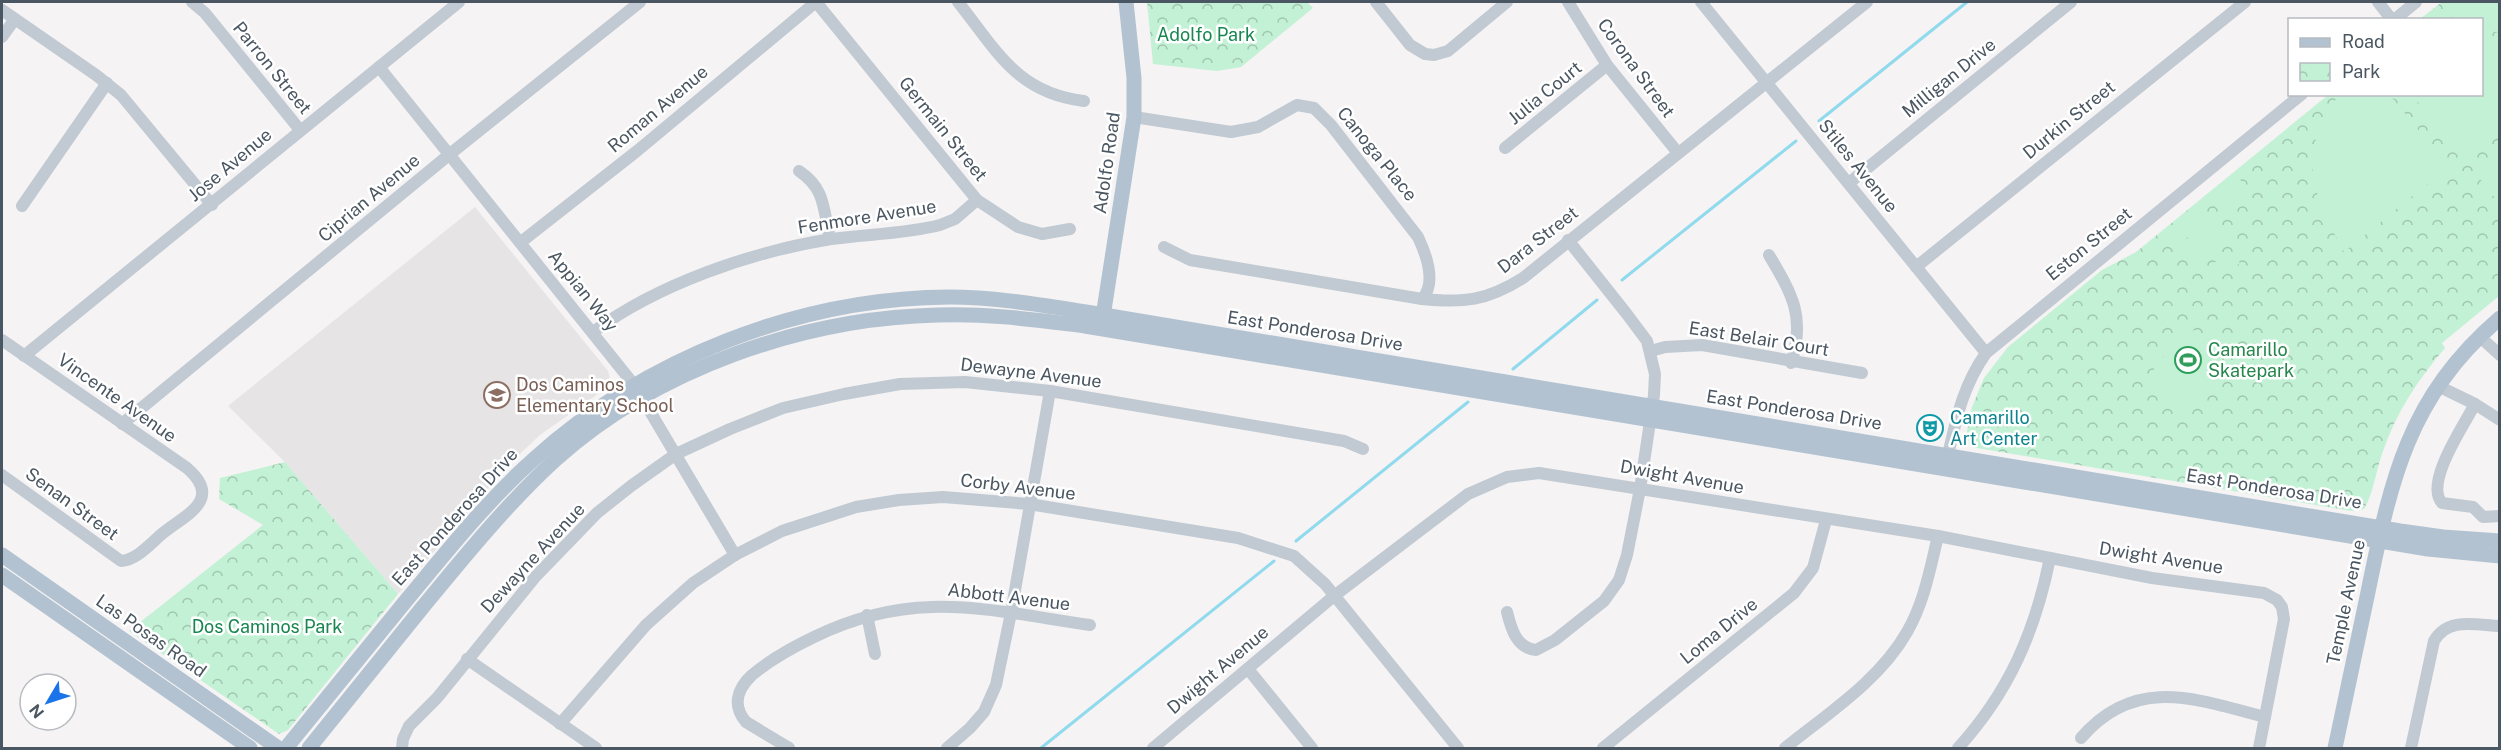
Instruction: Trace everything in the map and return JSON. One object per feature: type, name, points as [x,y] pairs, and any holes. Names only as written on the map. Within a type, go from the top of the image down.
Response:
[{"type":"main road","name":"Adolfo Road","points":[[1102,322],[1134,117],[1134,78],[1126,2]]},
{"type":"main road","name":"East Ponderosa Drive","points":[[286,748],[447,550],[507,484],[550,444],[609,401],[639,392],[744,351],[815,329],[859,321],[964,315],[1102,322],[2380,534],[2499,541]]},
{"type":"main road","name":"Temple Avenue","points":[[2335,748],[2380,534],[2399,460],[2415,425],[2438,386],[2480,336],[2499,318]]},
{"type":"main road","name":"East Ponderosa Drive","points":[[309,748],[462,559],[521,493],[576,443],[639,392]]},
{"type":"main road","name":"East Ponderosa Drive","points":[[2380,534],[2428,549],[2499,556]]},
{"type":"main road","name":"Las Posas Road","points":[[2,555],[278,748]]},
{"type":"main road","name":"Las Posas Road","points":[[2,575],[250,748]]},
{"type":"main road","points":[[86,634],[94,628],[157,672],[173,675]]},
{"type":"street","name":"Parron Street","points":[[192,2],[205,13],[300,130]]},
{"type":"street","name":"Jose Avenue","points":[[24,356],[379,67],[445,6],[459,2]]},
{"type":"street","name":"Ciprian Avenue","points":[[122,424],[450,154],[640,2]]},
{"type":"street","name":"Germain Street","points":[[816,2],[977,200],[1018,226],[1042,234],[1070,229]]},
{"type":"street","name":"Roman Avenue","points":[[521,242],[637,151],[816,2]]},
{"type":"street","points":[[958,2],[1006,62],[1022,78],[1051,95],[1084,101]]},
{"type":"street","points":[[1376,2],[1410,45],[1425,54],[1434,55],[1448,51],[1507,2]]},
{"type":"street","name":"Corona Street","points":[[1568,2],[1607,65],[1678,153]]},
{"type":"street","name":"Stiles Avenue","points":[[1701,2],[1986,353]]},
{"type":"street","name":"Dara Street","points":[[1164,247],[1190,260],[1422,299],[1470,301],[1504,290],[1767,82],[1852,6],[1867,2]]},
{"type":"street","name":"Milligan Drive","points":[[1849,183],[2071,2]]},
{"type":"street","points":[[2378,2],[2391,18]]},
{"type":"street","points":[[2396,18],[2416,2]]},
{"type":"street","name":"Durkin Street","points":[[1916,267],[2239,3]]},
{"type":"street","points":[[2,10],[107,83],[130,105],[212,205]]},
{"type":"street","points":[[2,36],[15,19]]},
{"type":"street","name":"Julia Court","points":[[1505,148],[1607,65]]},
{"type":"street","name":"Appian Way","points":[[379,67],[639,392],[735,555]]},
{"type":"street","points":[[22,206],[107,83]]},
{"type":"street","name":"Eston Street","points":[[1947,462],[1966,386],[1986,353],[2300,96]]},
{"type":"street","name":"Canoga Place","points":[[1134,117],[1231,132],[1258,127],[1297,105],[1314,108],[1411,224],[1425,254],[1429,282],[1427,294],[1422,299]]},
{"type":"street","points":[[799,171],[811,180],[820,192],[830,239]]},
{"type":"street","name":"Fenmore Avenue","points":[[593,332],[634,305],[693,279],[779,251],[830,239],[940,225],[956,219],[977,200]]},
{"type":"street","points":[[1507,612],[1517,639],[1525,647],[1536,650],[1555,640],[1604,601],[1623,572],[1640,489],[1655,374],[1651,351],[1642,334],[1568,240]]},
{"type":"street","points":[[1769,255],[1789,288],[1797,315],[1798,343],[1791,363]]},
{"type":"street","points":[[2480,336],[2499,355]]},
{"type":"street","name":"Vincente Avenue","points":[[2,340],[194,473],[200,482],[202,494]]},
{"type":"street","name":"East Belair Court","points":[[1651,351],[1665,347],[1702,345],[1791,363],[1862,373]]},
{"type":"street","name":"Dewayne Avenue","points":[[402,748],[409,726],[437,698],[466,659],[543,568],[578,531],[614,499],[676,454],[783,408],[875,388],[947,381],[1050,391],[1344,441],[1363,449]]},
{"type":"street","points":[[2438,386],[2475,404],[2499,420]]},
{"type":"street","points":[[947,748],[970,728],[991,700],[1002,665],[1050,391]]},
{"type":"street","points":[[2475,404],[2440,472],[2436,492],[2442,503],[2472,507],[2483,517],[2499,516]]},
{"type":"street","name":"Dwight Avenue","points":[[1153,748],[1168,744],[1248,669],[1334,596],[1468,494],[1492,482],[1521,474],[1539,473],[1938,536],[2152,578],[2264,593],[2277,600],[2282,607],[2284,619],[2265,717]]},
{"type":"street","name":"Senan Street","points":[[2,475],[121,561],[133,558],[171,526],[191,514],[201,502],[202,494]]},
{"type":"street","name":"Corby Avenue","points":[[560,723],[655,617],[693,583],[735,555],[793,527],[856,507],[943,497],[1029,504],[1256,542],[1294,556],[1311,569],[1458,748]]},
{"type":"street","name":"Loma Drive","points":[[1603,748],[1794,592],[1813,568],[1826,520]]},
{"type":"street","points":[[1785,748],[1862,685],[1897,649],[1919,605],[1938,536]]},
{"type":"street","points":[[1958,748],[1991,707],[2021,654],[2036,620],[2050,558]]},
{"type":"street","name":"Abbott Avenue","points":[[789,748],[746,722],[738,710],[737,699],[741,688],[749,679],[784,653],[826,631],[867,615],[941,605],[979,608],[1090,625]]},
{"type":"street","points":[[867,615],[874,654]]},
{"type":"street","points":[[2411,748],[2434,641],[2440,632],[2458,624],[2499,626]]},
{"type":"street","points":[[466,659],[596,748]]},
{"type":"street","points":[[1248,669],[1312,748]]},
{"type":"street","points":[[2081,738],[2108,712],[2127,703],[2147,697],[2179,697],[2265,717],[2259,748]]},
{"type":"shaded area","points":[[475,207],[608,371],[610,379],[605,389],[540,435],[508,465],[398,594],[285,462],[228,406]]},
{"type":"green space","name":"Adolfo Park","points":[[1147,2],[1307,2],[1313,8],[1241,67],[1217,71],[1153,64]]},
{"type":"green space","points":[[2442,2],[2499,2],[2499,296],[2442,343],[2445,348],[2417,384],[2388,437],[2364,509],[2352,511],[1971,447],[1966,436],[1972,407],[1984,378],[2008,347],[2102,270],[2136,252],[2327,96],[2483,96],[2483,18],[2421,18]]},
{"type":"green space","points":[[2454,2],[2499,2],[2499,32],[2483,31],[2483,18],[2467,18]]},
{"type":"green space","points":[[2483,38],[2499,44],[2499,127],[2471,151],[2456,149],[2413,96],[2483,96]]},
{"type":"green space","points":[[2338,96],[2391,96],[2445,163],[2443,171],[2344,252],[2324,211],[2313,174],[2313,155],[2325,116]]},
{"type":"green space","points":[[2499,153],[2499,203],[2480,179],[2479,171]]},
{"type":"green space","points":[[2238,177],[2247,189],[2221,210],[2211,198]]},
{"type":"green space","points":[[2197,210],[2207,222],[2180,243],[2170,231]]},
{"type":"green space","points":[[2213,230],[2223,242],[2197,263],[2187,251]]},
{"type":"green space","points":[[2230,250],[2240,263],[2213,284],[2203,272]]},
{"type":"green space","name":"Camarillo Skatepark","points":[[2194,330],[2218,347],[2212,375],[2192,403],[2175,409],[2151,392],[2151,373],[2171,347]]},
{"type":"green space","name":"Dos Caminos Park","points":[[285,462],[398,594],[288,730],[279,734],[129,631],[263,525],[219,499],[220,478]]},
{"type":"waterway","points":[[1819,121],[1967,2]]},
{"type":"waterway","points":[[1622,280],[1796,141]]},
{"type":"waterway","points":[[1513,369],[1597,300]]},
{"type":"waterway","points":[[1296,541],[1468,402]]},
{"type":"waterway","points":[[1041,748],[1274,561]]},
{"type":"place","name":"Camarillo Skatepark","points":[[2188,360]]},
{"type":"place","name":"Dos Caminos Elementary School","points":[[497,395]]},
{"type":"place","name":"Camarillo Art Center","points":[[1930,428]]}]
